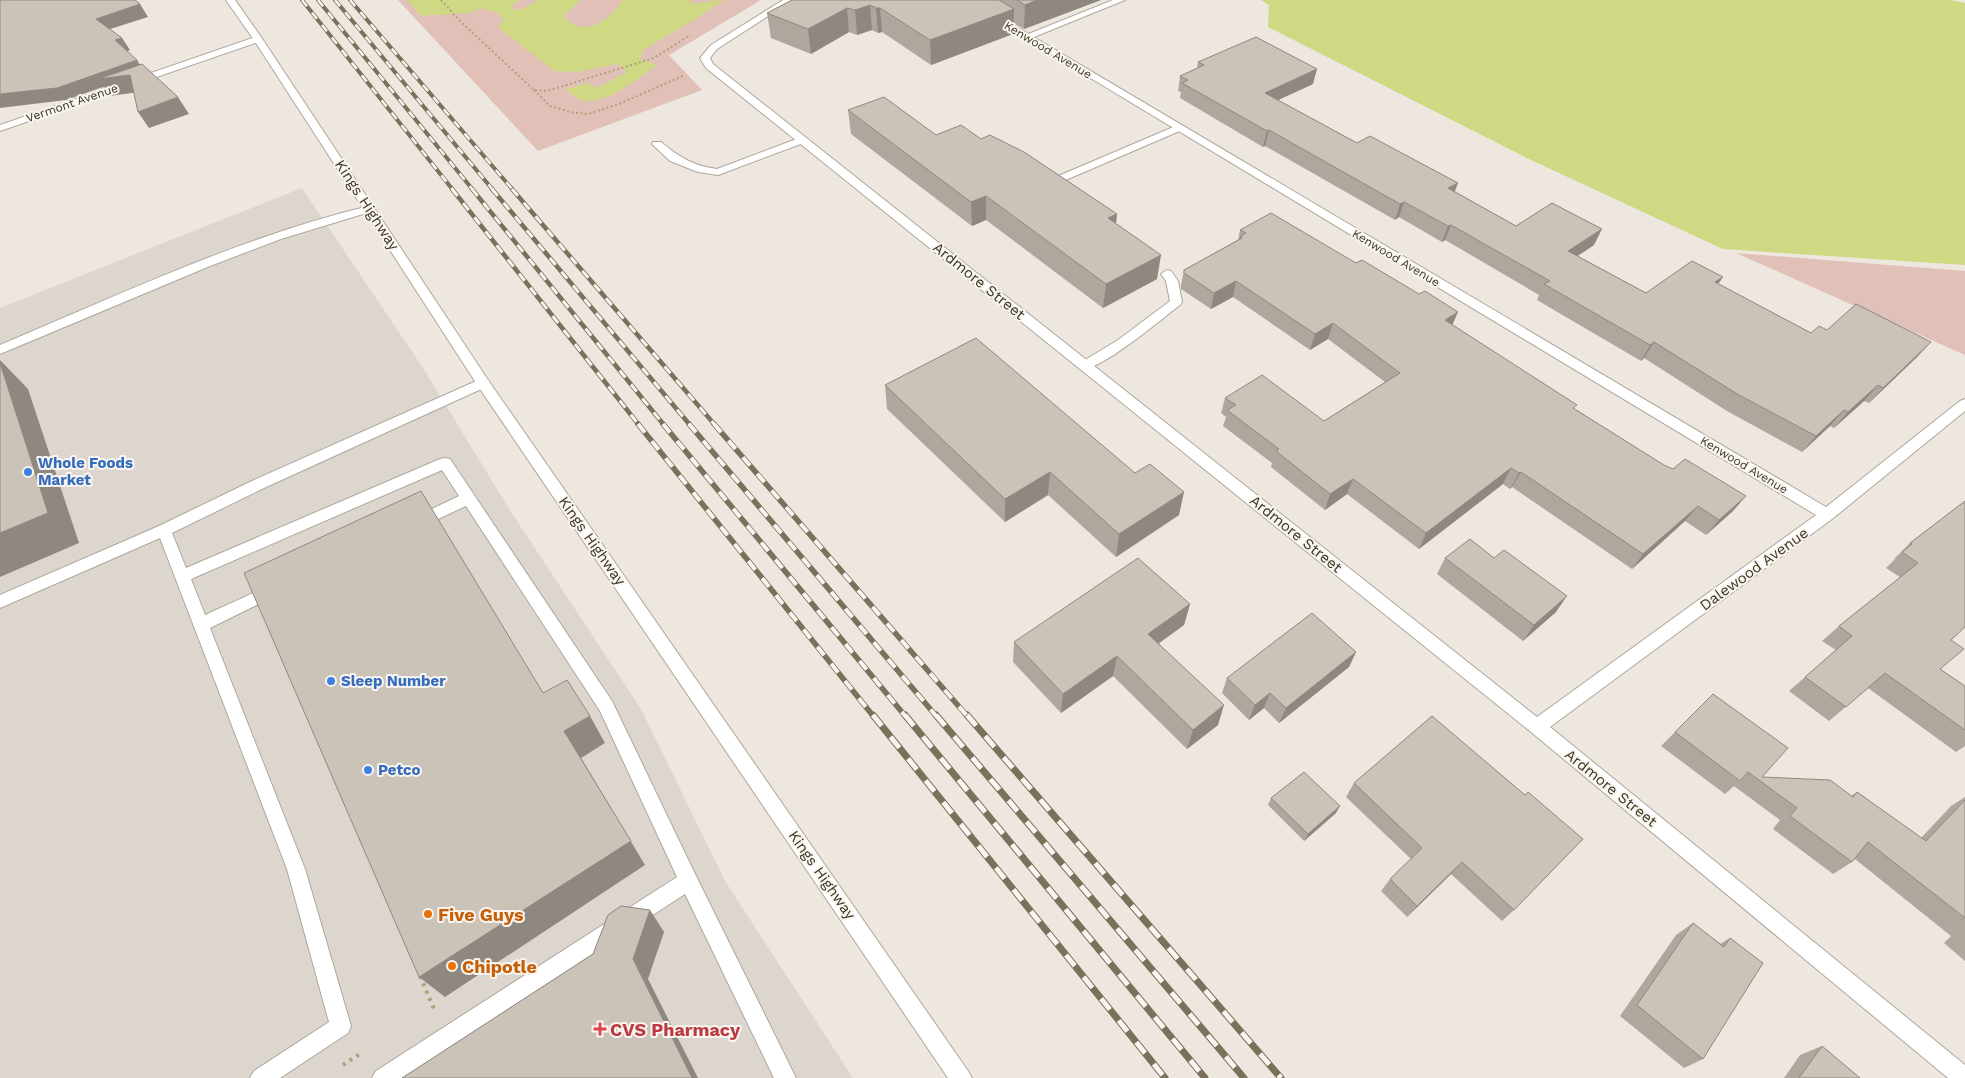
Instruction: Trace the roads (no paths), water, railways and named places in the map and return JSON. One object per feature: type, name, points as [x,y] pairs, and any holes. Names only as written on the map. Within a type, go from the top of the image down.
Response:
[{"type":"street","name":"Kings Highway","points":[[230,0],[258,38],[483,382],[962,1078]]},
{"type":"street","name":"Ardmore Street","points":[[789,0],[714,47],[705,58],[709,66],[1537,727],[1964,1078]]},
{"type":"street","name":"Kenwood Avenue","points":[[964,0],[1827,515]]},
{"type":"street","points":[[1026,37],[1121,0]]},
{"type":"street","name":"Vermont Avenue","points":[[0,128],[258,38]]},
{"type":"street","points":[[1034,176],[1047,180],[1057,180],[1178,128]]},
{"type":"street","points":[[657,144],[674,159],[702,170],[718,172],[802,140]]},
{"type":"street","points":[[0,350],[206,263],[277,237],[369,209]]},
{"type":"street","points":[[1085,366],[1123,343],[1176,302],[1172,281],[1167,274]]},
{"type":"street","points":[[0,602],[164,530],[259,484],[483,382]]},
{"type":"street","name":"Dalewood Avenue","points":[[1537,727],[1827,515],[1965,404]]},
{"type":"street","points":[[183,576],[445,463],[606,706],[688,881],[785,1078]]},
{"type":"street","points":[[406,528],[469,498]]},
{"type":"street","points":[[164,530],[296,870],[341,1026],[261,1078]]},
{"type":"street","points":[[200,625],[282,586]]},
{"type":"street","points":[[382,1078],[688,881]]},
{"type":"railway","points":[[302,0],[453,190]]},
{"type":"railway","points":[[318,0],[473,190]]},
{"type":"railway","points":[[335,0],[493,190]]},
{"type":"railway","points":[[350,0],[513,190]]},
{"type":"railway","points":[[452,189],[639,425]]},
{"type":"railway","points":[[472,189],[664,425]]},
{"type":"railway","points":[[492,189],[690,425]]},
{"type":"railway","points":[[512,189],[715,425]]},
{"type":"railway","points":[[638,424],[874,717]]},
{"type":"railway","points":[[663,424],[906,717]]},
{"type":"railway","points":[[689,424],[937,717]]},
{"type":"railway","points":[[714,424],[968,717]]},
{"type":"railway","points":[[873,715],[1165,1078]]},
{"type":"railway","points":[[905,715],[1205,1078]]},
{"type":"railway","points":[[936,715],[1244,1078]]},
{"type":"railway","points":[[967,715],[1281,1078]]},
{"type":"place","name":"Whole Foods Market","points":[[28,472]]},
{"type":"place","name":"Sleep Number","points":[[331,681]]},
{"type":"place","name":"Petco","points":[[368,770]]},
{"type":"place","name":"Five Guys","points":[[428,914]]},
{"type":"place","name":"Chipotle","points":[[452,966]]},
{"type":"place","name":"CVS Pharmacy","points":[[600,1029]]}]
